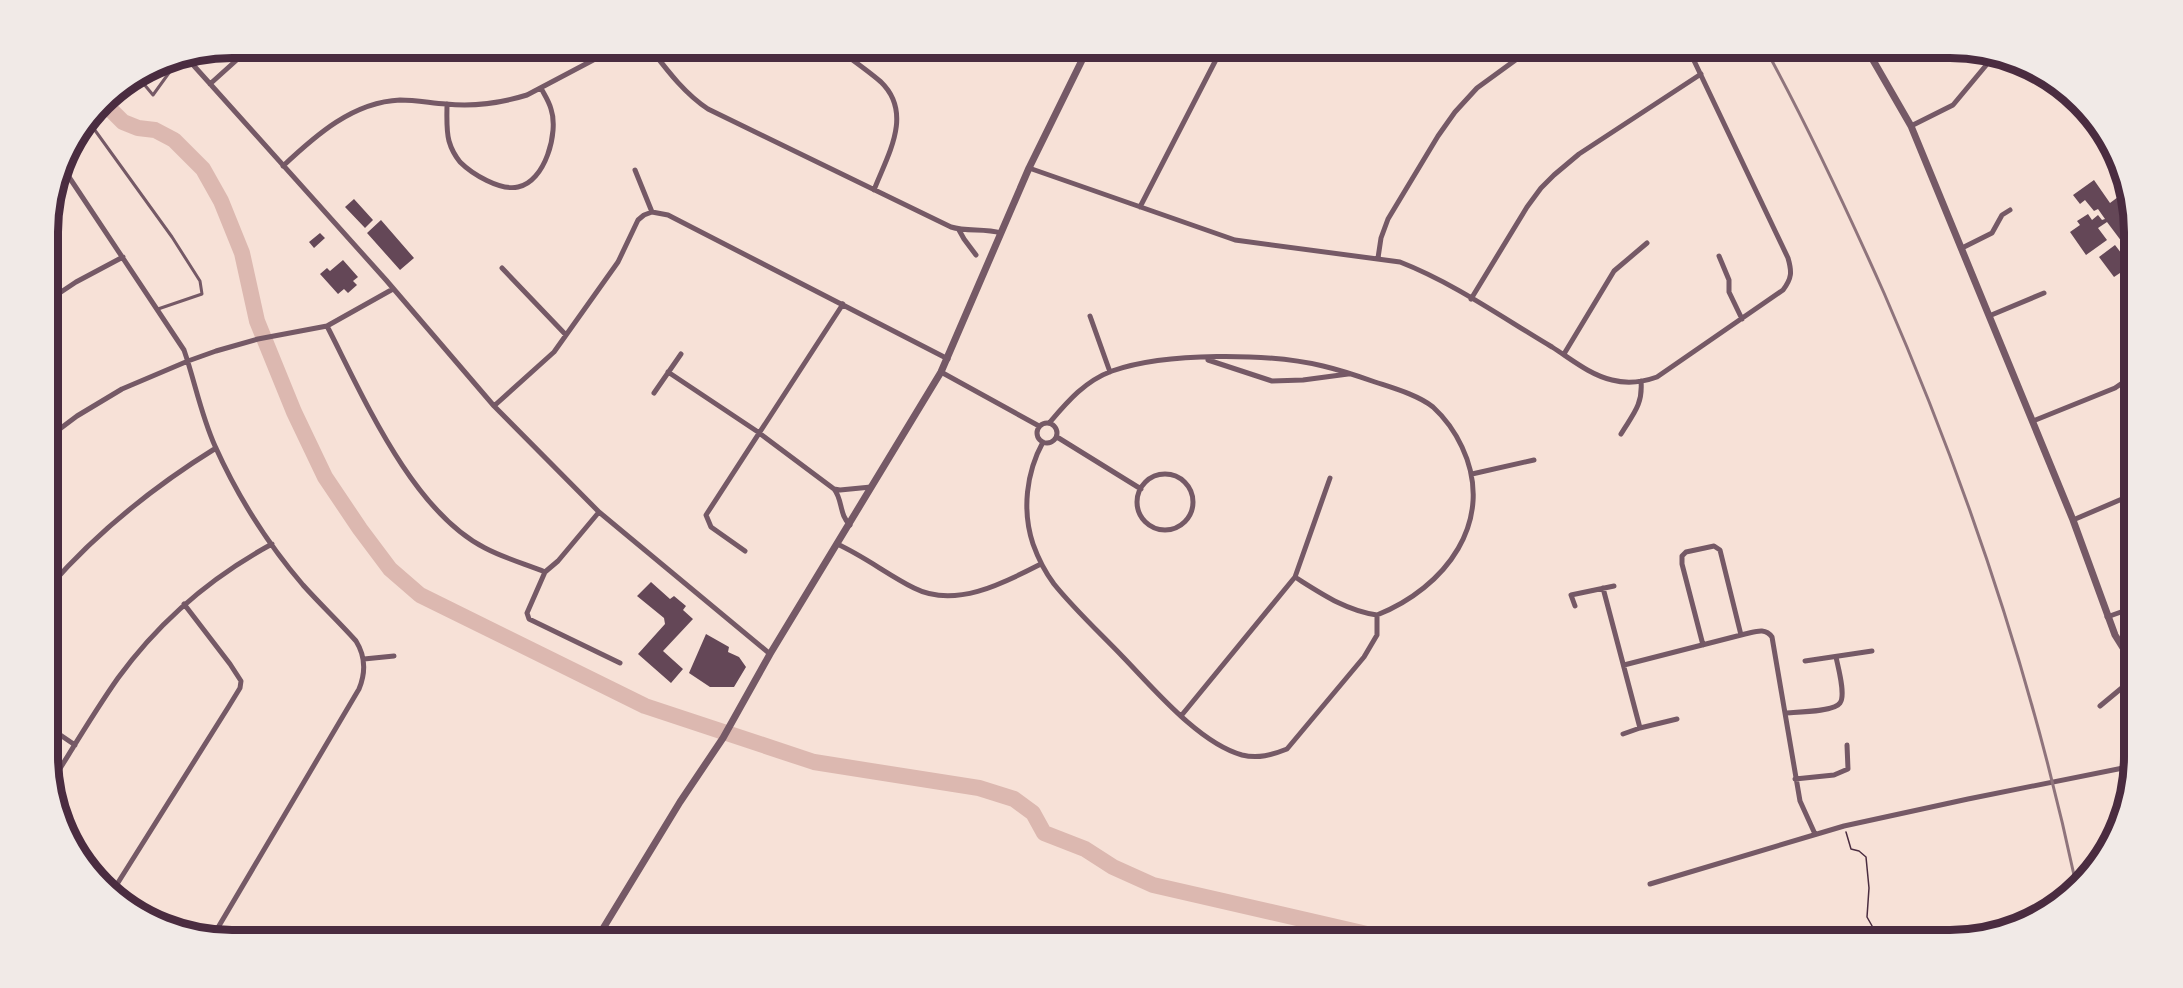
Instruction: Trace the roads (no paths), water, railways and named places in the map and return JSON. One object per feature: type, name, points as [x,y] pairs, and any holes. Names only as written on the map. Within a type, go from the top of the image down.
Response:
[{"type":"street","points":[[210,84],[239,58]]},
{"type":"street","points":[[283,166],[329,127],[365,107],[400,100],[482,105],[497,102],[527,95],[597,58]]},
{"type":"street","points":[[658,58],[683,89],[708,109],[959,230],[986,230],[1001,233]]},
{"type":"street","points":[[849,58],[882,83],[893,98],[898,118],[894,140],[874,190]]},
{"type":"street","points":[[603,930],[680,802],[729,729],[770,654],[942,372],[1029,168],[1083,58]]},
{"type":"street","points":[[1140,207],[1217,58]]},
{"type":"street","points":[[1378,258],[1381,238],[1388,219],[1443,128],[1477,88],[1518,58]]},
{"type":"street","points":[[1029,168],[1235,240],[1400,262],[1421,270],[1598,375],[1627,383],[1641,381],[1657,377],[1742,320],[1783,290],[1792,272],[1788,258],[1693,58]]},
{"type":"street","points":[[1872,58],[1911,126],[1937,187],[2073,520],[2107,618],[2124,652]]},
{"type":"street","points":[[1911,126],[1953,105],[1988,63]]},
{"type":"street","points":[[192,64],[393,288],[495,406],[599,512],[770,654]]},
{"type":"street","points":[[1471,299],[1527,207],[1554,175],[1579,154],[1701,74]]},
{"type":"street","points":[[447,104],[449,141],[458,160],[489,181],[504,187],[518,187],[530,182],[538,173],[554,128],[551,109],[541,88]]},
{"type":"street","points":[[635,170],[652,212]]},
{"type":"street","points":[[68,176],[184,351],[191,380],[216,448],[242,496],[272,544],[303,584],[356,641],[362,650],[364,659],[364,678],[359,689],[217,929]]},
{"type":"street","points":[[1962,248],[1992,233],[2002,215],[2010,210]]},
{"type":"street","points":[[495,406],[554,352],[618,262],[638,220],[652,212],[668,215],[948,358]]},
{"type":"street","points":[[959,230],[976,255]]},
{"type":"street","points":[[1564,354],[1614,271],[1647,243]]},
{"type":"street","points":[[1719,256],[1729,280],[1729,292],[1742,320]]},
{"type":"street","points":[[59,293],[123,257]]},
{"type":"street","points":[[502,268],[566,335]]},
{"type":"street","points":[[59,430],[122,389],[188,361],[258,339],[327,326],[393,288]]},
{"type":"street","points":[[1989,316],[2044,293]]},
{"type":"street","points":[[745,551],[711,527],[706,515],[843,304]]},
{"type":"street","points":[[1090,316],[1110,372]]},
{"type":"street","points":[[327,326],[387,444],[430,504],[462,533],[484,548],[545,572]]},
{"type":"street","points":[[654,393],[681,354]]},
{"type":"street","points":[[1057,437],[1049,443],[1043,442],[1037,435],[1039,426],[1050,422],[1078,390],[1110,372],[1138,364],[1193,358],[1225,357],[1323,366],[1392,387],[1431,406],[1456,435],[1472,474],[1472,508],[1467,531],[1458,550],[1445,568],[1414,596],[1396,608],[1377,615],[1358,612],[1336,603],[1295,577]]},
{"type":"street","points":[[1193,358],[1214,361],[1272,381],[1303,380],[1349,374]]},
{"type":"street","points":[[668,372],[758,432],[834,489],[838,494],[844,519],[850,525]]},
{"type":"street","points":[[942,372],[1039,426]]},
{"type":"street","points":[[1621,434],[1640,404],[1641,381]]},
{"type":"street","points":[[2033,421],[2115,388],[2124,382]]},
{"type":"street","points":[[1050,422],[1057,428],[1057,437]]},
{"type":"street","points":[[1057,437],[1141,489]]},
{"type":"street","points":[[1043,442],[1035,456],[1029,475],[1027,500],[1027,523],[1041,564],[1066,599],[1181,716],[1223,747],[1254,757],[1272,755],[1287,749],[1364,657],[1377,635],[1377,615]]},
{"type":"street","points":[[59,576],[87,545],[130,507],[216,448]]},
{"type":"street","points":[[1472,474],[1534,460]]},
{"type":"street","points":[[1166,474],[1180,478],[1192,492],[1194,501],[1191,515],[1185,523],[1170,530],[1152,527],[1140,514],[1137,506],[1141,489],[1147,481],[1156,476],[1166,474]]},
{"type":"street","points":[[1181,716],[1295,577],[1330,478]]},
{"type":"street","points":[[834,489],[871,487]]},
{"type":"street","points":[[2073,520],[2124,498]]},
{"type":"street","points":[[599,512],[558,561],[545,572],[527,613],[529,619],[620,663]]},
{"type":"street","points":[[60,769],[141,648],[184,604],[238,564],[272,544]]},
{"type":"street","points":[[837,544],[916,589],[934,595],[974,593],[1041,564]]},
{"type":"street","points":[[1703,645],[1682,564],[1682,556],[1686,552],[1714,546],[1720,550],[1741,635]]},
{"type":"street","points":[[1575,606],[1571,595],[1614,585]]},
{"type":"street","points":[[1604,588],[1640,728]]},
{"type":"street","points":[[117,884],[244,681],[184,604]]},
{"type":"street","points":[[2107,618],[2124,611]]},
{"type":"street","points":[[1624,665],[1741,635],[1763,630],[1768,632],[1772,637],[1795,780],[1800,801],[1815,834]]},
{"type":"street","points":[[1805,661],[1872,651]]},
{"type":"street","points":[[364,659],[394,656]]},
{"type":"street","points":[[1785,713],[1834,708],[1840,703],[1842,695],[1836,657]]},
{"type":"street","points":[[2100,706],[2124,686]]},
{"type":"street","points":[[1623,734],[1677,719]]},
{"type":"street","points":[[59,734],[75,744]]},
{"type":"street","points":[[1795,780],[1834,776],[1848,769],[1846,745]]},
{"type":"street","points":[[1650,884],[1815,834],[1968,799],[2124,768]]},
{"type":"lane","points":[[143,84],[153,96],[171,70]]},
{"type":"lane","points":[[93,128],[166,228],[200,281],[202,294],[158,309]]},
{"type":"waterway","points":[[110,110],[123,122],[138,128],[155,130],[174,140],[203,169],[221,201],[242,253],[257,321],[294,412],[325,477],[390,569],[420,595],[645,706],[814,762],[979,788],[1014,799],[1033,813],[1044,833],[1085,849],[1113,867],[1153,885],[1347,929]]},
{"type":"railway","points":[[1770,58],[1856,231],[1943,437],[1970,510],[2018,658],[2040,733],[2074,877]]}]
